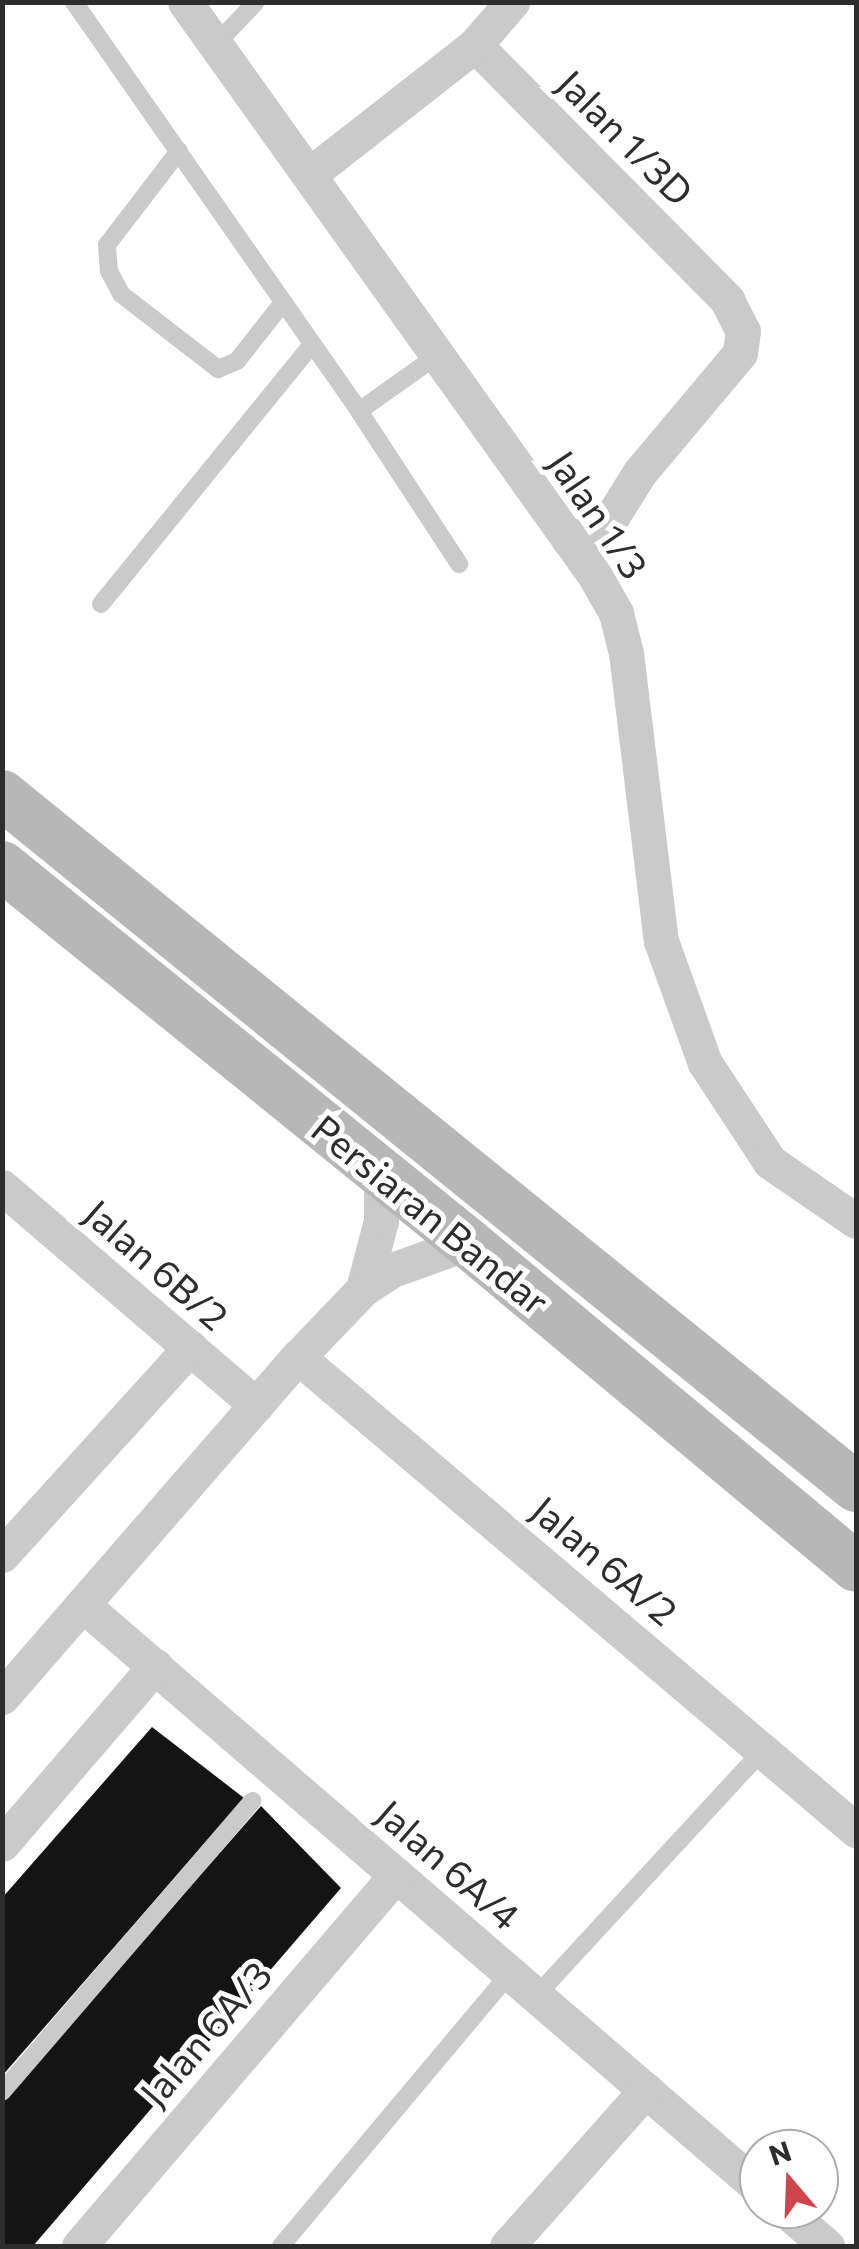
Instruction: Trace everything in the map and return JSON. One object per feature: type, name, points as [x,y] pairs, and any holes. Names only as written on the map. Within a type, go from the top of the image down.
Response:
[{"type":"main road","name":"Persiaran Bandar","points":[[2,795],[856,1487]]},
{"type":"main road","name":"Persiaran Bandar","points":[[2,866],[382,1173],[856,1568]]},
{"type":"street","name":"Jalan 1/3","points":[[186,2],[435,356],[596,576],[619,626],[661,941],[705,1063],[770,1162],[856,1221]]},
{"type":"street","points":[[310,174],[475,45],[512,2]]},
{"type":"street","name":"Jalan 1/3D","points":[[475,45],[716,289],[740,321],[744,341],[740,353],[640,472],[605,528],[569,540]]},
{"type":"street","points":[[364,1289],[381,1222],[382,1173]]},
{"type":"street","name":"Jalan 6B/2","points":[[2,1187],[256,1405]]},
{"type":"street","points":[[2,1697],[256,1405],[364,1289],[407,1264],[468,1244]]},
{"type":"street","points":[[2,1555],[190,1348]]},
{"type":"street","name":"Jalan 6A/2","points":[[298,1358],[856,1830]]},
{"type":"street","name":"Jalan 6A/4","points":[[83,1604],[739,2171]]},
{"type":"street","points":[[2,1844],[155,1666]]},
{"type":"street","name":"Jalan 6A/3","points":[[79,2246],[396,1875]]},
{"type":"street","points":[[507,2246],[646,2090]]},
{"type":"street","points":[[807,2229],[827,2246]]},
{"type":"lane","points":[[74,2],[358,411],[459,564]]},
{"type":"lane","points":[[216,44],[256,2]]},
{"type":"lane","points":[[179,151],[106,246],[109,270],[121,294],[218,369],[236,361],[281,305]]},
{"type":"lane","points":[[101,604],[311,346]]},
{"type":"lane","points":[[358,411],[435,356]]},
{"type":"lane","points":[[280,2246],[523,1984],[764,1750]]},
{"type":"lane","points":[[2,2092],[252,1801]]},
{"type":"building","points":[[152,1727],[244,1798],[2,2076],[2,1898]]},
{"type":"building","points":[[261,1806],[341,1888],[33,2246],[2,2246],[2,2101]]}]
